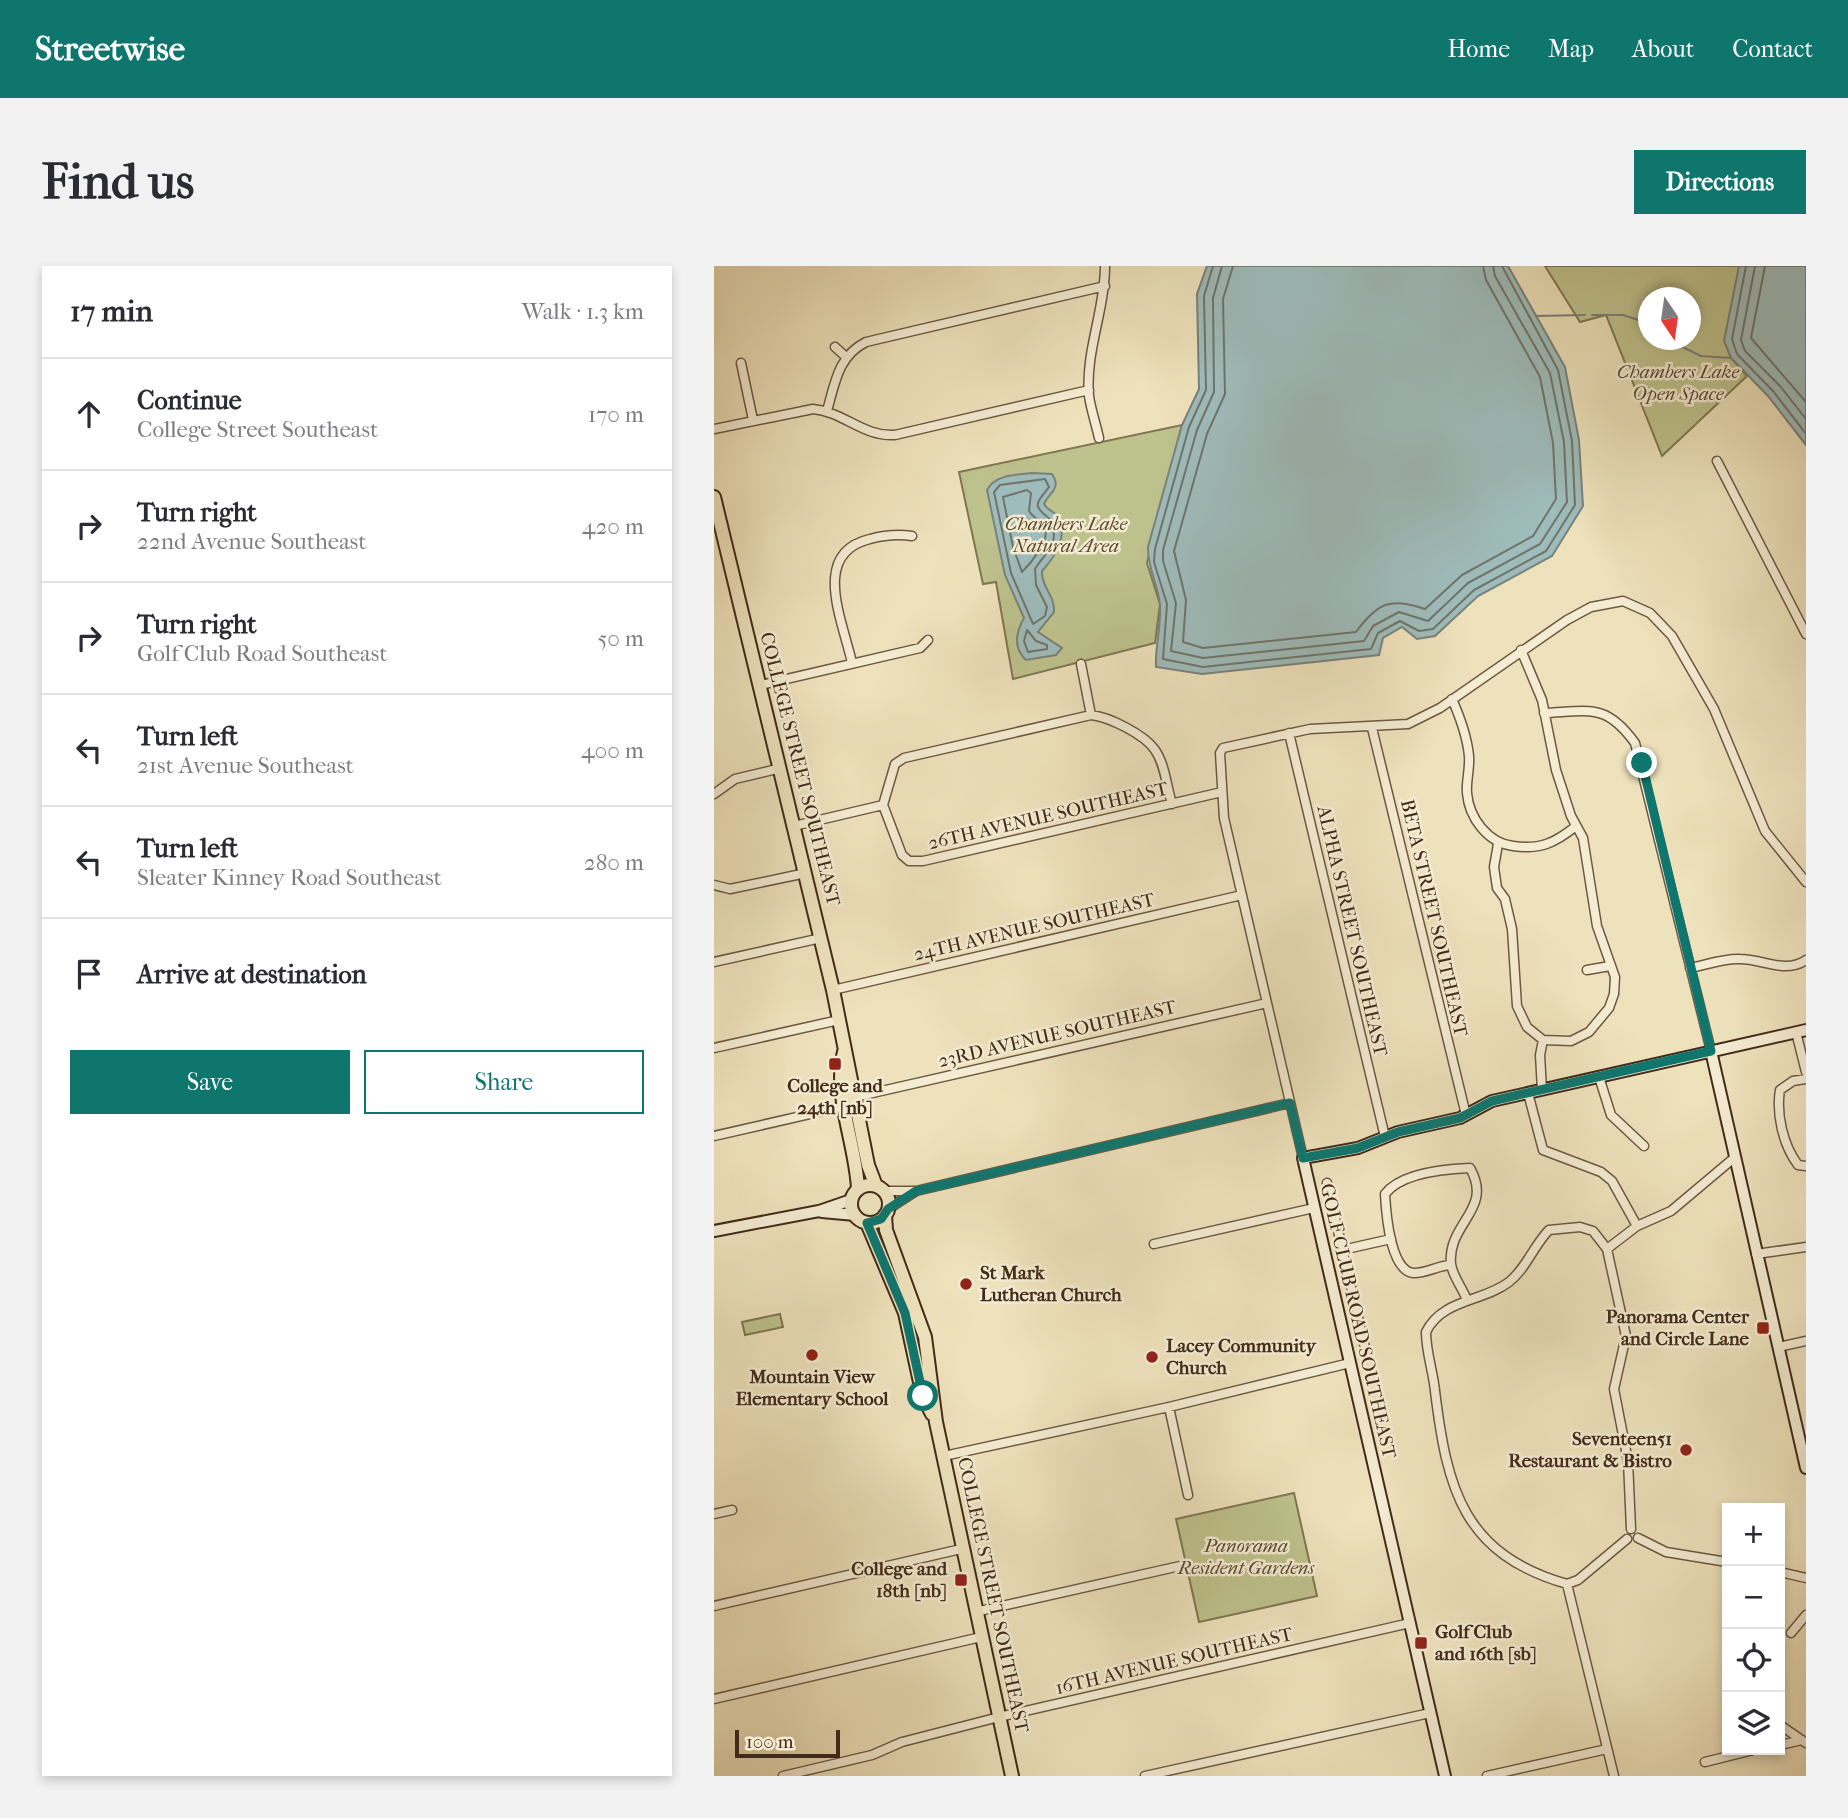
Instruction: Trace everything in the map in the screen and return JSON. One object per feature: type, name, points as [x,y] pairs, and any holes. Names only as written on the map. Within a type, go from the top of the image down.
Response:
[{"type":"main road","name":"COLLEGE STREET SOUTHEAST","points":[[714,497],[717,526],[761,685],[833,990],[844,1052],[851,1068],[868,1165],[880,1189]]},
{"type":"main road","name":"COLLEGE STREET SOUTHEAST","points":[[844,1052],[839,1071],[857,1165],[854,1195]]},
{"type":"main road","points":[[880,1189],[886,1212],[877,1222],[867,1223],[855,1215],[854,1195],[880,1189]]},
{"type":"main road","name":"COLLEGE STREET SOUTHEAST","points":[[886,1212],[886,1231],[922,1326],[936,1422],[961,1549],[1012,1776]]},
{"type":"main road","name":"COLLEGE STREET SOUTHEAST","points":[[867,1223],[905,1313],[923,1396],[936,1422]]},
{"type":"street","points":[[1099,438],[1089,390],[1091,360],[1105,286],[1105,266]]},
{"type":"street","points":[[827,411],[845,356],[859,345],[874,339],[1105,286]]},
{"type":"street","points":[[835,346],[845,356]]},
{"type":"street","points":[[741,363],[753,421]]},
{"type":"street","points":[[714,429],[792,412],[827,411],[869,433],[905,433],[1089,390]]},
{"type":"street","points":[[865,444],[869,433]]},
{"type":"street","points":[[1717,461],[1806,634]]},
{"type":"street","points":[[852,663],[834,580],[841,553],[854,543],[891,534],[912,536]]},
{"type":"street","points":[[1289,733],[1326,727],[1372,728],[1408,724],[1424,718],[1567,620],[1606,602],[1623,601],[1650,613],[1672,636],[1709,699],[1765,831],[1806,882]]},
{"type":"street","points":[[761,685],[920,648],[928,640]]},
{"type":"street","points":[[1498,844],[1494,867],[1497,888],[1505,899],[1515,946],[1517,1006],[1527,1027],[1543,1040],[1555,1042],[1579,1039],[1599,1023],[1614,994],[1615,978],[1597,926],[1585,848],[1556,770],[1535,678],[1521,650]]},
{"type":"street","points":[[1081,664],[1091,715]]},
{"type":"street","points":[[1452,699],[1462,721],[1469,754],[1469,803],[1482,828],[1498,844],[1539,848],[1550,845],[1576,826]]},
{"type":"street","points":[[1544,713],[1592,711],[1608,714],[1623,727],[1635,743],[1711,1051],[1806,1465]]},
{"type":"street","points":[[794,826],[883,805],[895,764],[904,758],[1091,715],[1101,716],[1122,727],[1155,750],[1171,804]]},
{"type":"street","name":"BETA STREET SOUTHEAST","points":[[1372,728],[1466,1115]]},
{"type":"street","name":"GOLF CLUB ROAD SOUTHEAST","points":[[1289,733],[1223,748],[1220,753],[1224,818],[1445,1776]]},
{"type":"street","name":"ALPHA STREET SOUTHEAST","points":[[1289,733],[1385,1137]]},
{"type":"street","points":[[714,794],[735,779],[781,768]]},
{"type":"street","name":"26TH AVENUE SOUTHEAST","points":[[883,805],[902,855],[916,862],[1222,792]]},
{"type":"street","points":[[714,885],[730,889],[806,873]]},
{"type":"street","name":"24TH AVENUE SOUTHEAST","points":[[833,990],[1242,895]]},
{"type":"street","points":[[714,962],[821,938]]},
{"type":"street","points":[[1690,968],[1739,959],[1782,966],[1806,960]]},
{"type":"street","points":[[1587,970],[1610,966]]},
{"type":"street","name":"23RD AVENUE SOUTHEAST","points":[[855,1097],[1267,1003]]},
{"type":"street","points":[[714,1048],[839,1020]]},
{"type":"street","points":[[1303,1158],[1358,1148],[1385,1137],[1466,1115],[1482,1105],[1528,1093],[1801,1031],[1806,1072]]},
{"type":"street","points":[[1542,1090],[1540,1055],[1543,1040]]},
{"type":"street","points":[[1599,1077],[1611,1115],[1644,1146]]},
{"type":"street","points":[[1806,1079],[1793,1081],[1780,1090],[1777,1103],[1780,1123],[1791,1153],[1798,1165],[1806,1166]]},
{"type":"street","points":[[1528,1093],[1543,1150],[1601,1172],[1612,1181],[1637,1226]]},
{"type":"street","points":[[880,1189],[916,1191],[1290,1103]]},
{"type":"street","points":[[714,1136],[845,1106]]},
{"type":"street","points":[[1607,1249],[1637,1226],[1671,1211],[1734,1158]]},
{"type":"street","points":[[1451,1265],[1410,1273],[1394,1254],[1385,1194],[1392,1185],[1445,1169],[1470,1168],[1477,1179],[1478,1198],[1471,1214],[1455,1233],[1451,1265],[1467,1300]]},
{"type":"street","points":[[1327,1183],[1366,1352]]},
{"type":"street","points":[[886,1212],[916,1191]]},
{"type":"street","points":[[714,1231],[819,1211],[854,1195]]},
{"type":"street","points":[[1154,1244],[1314,1208]]},
{"type":"street","points":[[819,1211],[855,1215]]},
{"type":"street","points":[[1627,1539],[1578,1580],[1567,1584],[1516,1563],[1496,1548],[1475,1528],[1453,1489],[1438,1421],[1426,1332],[1430,1323],[1444,1311],[1508,1282],[1549,1230],[1580,1227],[1593,1231],[1607,1249],[1626,1336],[1614,1389],[1628,1461],[1628,1517],[1631,1529]]},
{"type":"street","points":[[1342,1250],[1391,1239]]},
{"type":"street","points":[[1756,1254],[1806,1247]]},
{"type":"street","points":[[1778,1347],[1806,1341]]},
{"type":"street","points":[[944,1456],[1169,1407],[1350,1363]]},
{"type":"street","points":[[1169,1407],[1188,1495]]},
{"type":"street","points":[[714,1514],[732,1510]]},
{"type":"street","points":[[1638,1538],[1666,1552],[1722,1561]]},
{"type":"street","points":[[714,1606],[961,1549]]},
{"type":"street","points":[[975,1612],[1180,1566]]},
{"type":"street","points":[[1785,1573],[1806,1578]]},
{"type":"street","points":[[1567,1584],[1614,1776]]},
{"type":"street","points":[[1791,1633],[1806,1615]]},
{"type":"street","name":"16TH AVENUE SOUTHEAST","points":[[783,1776],[872,1755],[902,1742],[999,1717],[1410,1623]]},
{"type":"street","points":[[714,1699],[981,1637]]},
{"type":"street","points":[[1145,1776],[1430,1713]]},
{"type":"street","points":[[1785,1729],[1804,1742]]},
{"type":"street","points":[[1785,1744],[1804,1742]]},
{"type":"street","points":[[1487,1776],[1607,1749]]},
{"type":"street","points":[[1705,1762],[1733,1755]]},
{"type":"green space","name":"Chambers Lake Open Space","points":[[1545,266],[1739,266],[1731,358],[1747,376],[1662,456],[1606,315],[1580,322]]},
{"type":"green space","name":"Chambers Lake Natural Area","points":[[1182,425],[1147,563],[1160,604],[1155,643],[1013,679],[996,582],[983,584],[959,472]]},
{"type":"green space","points":[[780,1314],[783,1327],[745,1335],[742,1322]]},
{"type":"green space","name":"Panorama Resident Gardens","points":[[1294,1493],[1317,1596],[1199,1622],[1176,1519]]},
{"type":"water","points":[[1207,266],[1508,266],[1565,367],[1579,440],[1583,506],[1552,556],[1478,596],[1435,636],[1417,639],[1402,627],[1383,638],[1379,655],[1202,674],[1156,667],[1160,606],[1148,547],[1182,425],[1199,389],[1197,294]]},
{"type":"water","points":[[1739,266],[1806,266],[1806,445],[1768,396],[1731,358],[1724,341]]},
{"type":"water","points":[[1033,473],[1052,474],[1055,479],[1055,487],[1044,504],[1056,515],[1062,530],[1056,553],[1042,571],[1054,612],[1038,632],[1062,648],[1056,655],[1026,660],[1019,650],[1017,640],[1024,618],[1005,575],[987,490],[1001,478]]},
{"type":"waterway","points":[[1536,316],[1585,315]]},
{"type":"waterway","points":[[1592,315],[1623,315],[1638,320]]},
{"type":"waterway","points":[[1689,350],[1701,356],[1731,358]]},
{"type":"place","name":"College and 24th [nb]","points":[[835,1064]]},
{"type":"place","name":"St Mark Lutheran Church","points":[[966,1284]]},
{"type":"place","name":"Panorama Center and Circle Lane","points":[[1763,1328]]},
{"type":"place","name":"Mountain View Elementary School","points":[[812,1355]]},
{"type":"place","name":"Lacey Community Church","points":[[1152,1357]]},
{"type":"place","name":"Seventeen51 Restaurant & Bistro","points":[[1686,1450]]},
{"type":"place","name":"College and 18th [nb]","points":[[961,1580]]},
{"type":"place","name":"Golf Club and 16th [sb]","points":[[1421,1643]]},
{"type":"route","points":[[923,1396],[913,1339],[905,1313],[867,1223],[877,1222],[888,1209],[916,1191],[1290,1103],[1303,1158],[1342,1152],[1398,1132],[1460,1118],[1492,1101],[1711,1051],[1642,763]]}]
